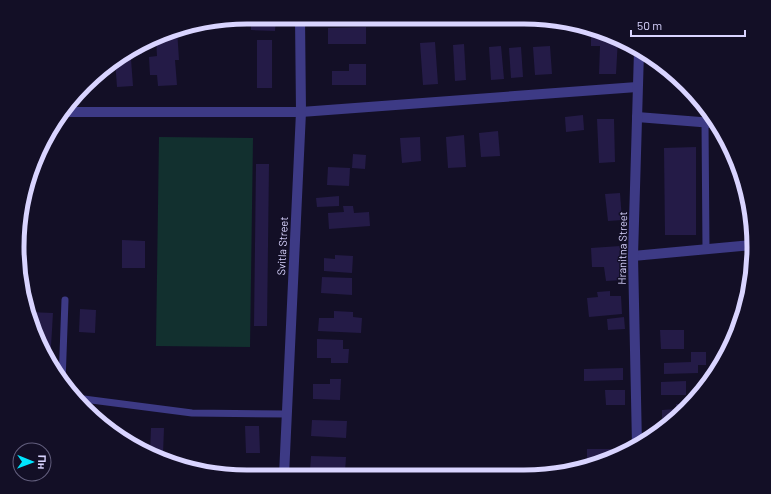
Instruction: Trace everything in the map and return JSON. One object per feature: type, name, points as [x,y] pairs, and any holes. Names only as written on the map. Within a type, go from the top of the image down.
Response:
[{"type":"street","name":"Svitla Street","points":[[284,470],[301,112],[300,24]]},
{"type":"street","name":"Hranitna Street","points":[[637,439],[633,256],[639,56]]},
{"type":"street","points":[[69,112],[301,112],[638,87]]},
{"type":"street","points":[[638,117],[709,123]]},
{"type":"street","points":[[633,256],[747,245]]},
{"type":"lane","points":[[706,249],[709,123]]},
{"type":"lane","points":[[62,372],[65,300]]},
{"type":"lane","points":[[84,399],[192,413],[287,414]]},
{"type":"green space","points":[[159,137],[253,138],[250,347],[156,346]]},
{"type":"building","points":[[251,24],[276,24],[275,31],[251,30]]},
{"type":"building","points":[[366,27],[366,44],[328,44],[328,28]]},
{"type":"building","points":[[177,35],[179,60],[175,60],[177,85],[158,86],[157,75],[150,75],[149,57],[157,56],[156,43]]},
{"type":"building","points":[[591,36],[597,36],[618,45],[616,74],[599,74],[600,46],[591,46]]},
{"type":"building","points":[[257,40],[272,40],[272,88],[257,88]]},
{"type":"building","points":[[435,42],[438,84],[423,85],[420,43]]},
{"type":"building","points":[[464,44],[466,80],[455,81],[453,45]]},
{"type":"building","points":[[501,46],[504,79],[491,80],[489,47]]},
{"type":"building","points":[[550,46],[552,74],[535,75],[533,47]]},
{"type":"building","points":[[521,47],[523,77],[511,78],[509,48]]},
{"type":"building","points":[[142,50],[142,54],[134,55]]},
{"type":"building","points":[[127,59],[131,59],[133,86],[117,87],[116,67]]},
{"type":"building","points":[[349,64],[366,64],[366,85],[332,85],[332,71],[349,71]]},
{"type":"building","points":[[583,115],[584,130],[566,132],[565,117]]},
{"type":"building","points":[[597,119],[614,119],[615,162],[599,163]]},
{"type":"building","points":[[498,131],[500,156],[481,157],[479,133]]},
{"type":"building","points":[[464,135],[466,167],[448,168],[446,137]]},
{"type":"building","points":[[420,137],[421,161],[402,163],[400,138]]},
{"type":"building","points":[[696,147],[696,235],[665,235],[664,148]]},
{"type":"building","points":[[353,154],[366,155],[365,169],[352,168]]},
{"type":"building","points":[[256,164],[269,164],[267,326],[254,326]]},
{"type":"building","points":[[328,167],[350,168],[349,186],[327,185]]},
{"type":"building","points":[[620,193],[622,220],[608,221],[605,194]]},
{"type":"building","points":[[339,196],[339,206],[317,207],[316,198]]},
{"type":"building","points":[[343,206],[353,206],[354,213],[369,212],[370,226],[329,229],[328,213],[344,212]]},
{"type":"building","points":[[122,240],[145,241],[145,268],[122,268]]},
{"type":"building","points":[[620,246],[622,280],[606,281],[604,267],[592,267],[591,248]]},
{"type":"building","points":[[335,255],[353,256],[352,273],[324,271],[324,258],[335,259]]},
{"type":"building","points":[[322,277],[352,278],[352,295],[321,293]]},
{"type":"building","points":[[610,291],[610,296],[621,296],[622,314],[589,317],[587,298],[598,297],[597,292]]},
{"type":"building","points":[[80,309],[96,310],[95,333],[79,332]]},
{"type":"building","points":[[334,311],[353,312],[353,317],[362,318],[361,333],[318,331],[319,318],[334,318]]},
{"type":"building","points":[[34,312],[53,313],[51,352]]},
{"type":"building","points":[[624,317],[625,329],[608,330],[607,319]]},
{"type":"building","points":[[660,330],[684,330],[684,349],[661,349]]},
{"type":"building","points":[[317,339],[343,340],[343,349],[349,349],[348,363],[331,363],[331,358],[317,358]]},
{"type":"building","points":[[691,352],[706,352],[706,365],[698,365],[698,373],[664,374],[664,363],[691,362]]},
{"type":"building","points":[[623,368],[623,380],[584,381],[584,369]]},
{"type":"building","points":[[330,379],[341,379],[340,400],[313,399],[313,384],[330,384]]},
{"type":"building","points":[[686,381],[686,395],[661,395],[661,382]]},
{"type":"building","points":[[605,390],[625,390],[625,405],[606,405]]},
{"type":"building","points":[[676,404],[681,404],[681,406],[662,422],[662,410],[676,409]]},
{"type":"building","points":[[312,420],[347,421],[346,438],[311,436]]},
{"type":"building","points":[[245,426],[259,426],[260,453],[246,453]]},
{"type":"building","points":[[151,428],[164,428],[163,453],[150,448]]},
{"type":"building","points":[[587,449],[611,449],[611,452],[587,461]]},
{"type":"building","points":[[311,456],[346,457],[345,470],[310,470]]}]
